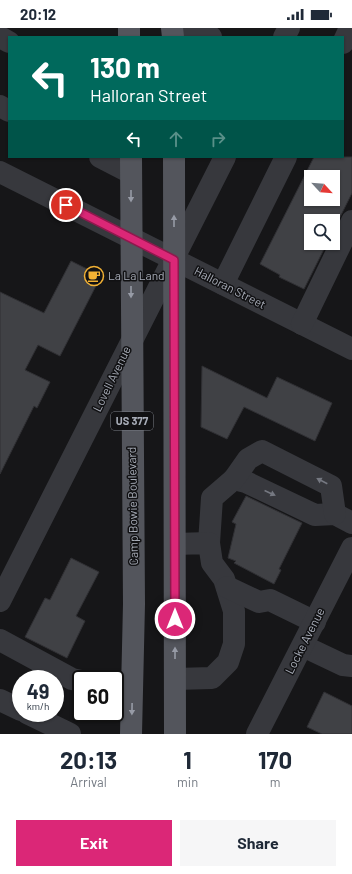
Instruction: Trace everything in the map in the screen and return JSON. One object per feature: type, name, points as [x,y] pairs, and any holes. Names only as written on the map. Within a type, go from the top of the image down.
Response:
[{"type":"main road","points":[[174,158],[175,734]]},
{"type":"main road","name":"Camp Bowie Boulevard","points":[[131,165],[134,604],[124,684],[131,734]]},
{"type":"street","points":[[344,41],[350,28]]},
{"type":"street","points":[[179,30],[206,36]]},
{"type":"street","points":[[104,158],[131,165]]},
{"type":"street","name":"Lovell Avenue","points":[[0,601],[225,158]]},
{"type":"street","points":[[223,284],[286,158]]},
{"type":"street","name":"Halloran Street","points":[[0,172],[352,349]]},
{"type":"street","points":[[302,324],[352,221]]},
{"type":"street","points":[[175,679],[212,678],[228,662],[234,644],[234,611],[224,578],[212,563],[208,542],[212,498],[234,479],[248,459],[262,451],[331,486],[343,518],[315,515],[246,482],[234,479]]},
{"type":"street","points":[[175,544],[208,542]]},
{"type":"street","name":"Locke Avenue","points":[[257,734],[352,548]]},
{"type":"street","points":[[227,587],[259,602],[270,600],[315,622]]},
{"type":"street","points":[[0,640],[72,679]]},
{"type":"street","points":[[303,646],[343,665],[352,666]]},
{"type":"street","points":[[0,700],[12,706]]},
{"type":"street","points":[[45,722],[70,734]]},
{"type":"building","points":[[352,157],[352,193],[340,217],[340,214],[304,214],[304,250],[324,250],[304,289],[279,277],[280,275],[260,264],[304,177],[304,206],[340,206],[340,170],[307,170],[313,158]]},
{"type":"building","points":[[71,261],[101,276],[60,356],[38,345],[25,370],[50,382],[37,408],[34,406],[0,474],[0,292],[44,313]]},
{"type":"building","points":[[202,366],[267,398],[277,377],[332,403],[315,441],[244,407],[227,439],[201,427]]},
{"type":"building","points":[[246,496],[302,523],[279,569],[281,570],[274,584],[234,563],[236,561],[228,558],[236,524],[232,522]]},
{"type":"building","points":[[71,558],[99,572],[76,616],[85,621],[67,658],[25,637],[45,598],[50,600]]},
{"type":"building","points":[[324,692],[352,706],[352,734],[322,734],[307,727]]},
{"type":"place","name":"La La Land","points":[[94,276]]},
{"type":"route","points":[[66,205],[174,260],[175,619]]}]
